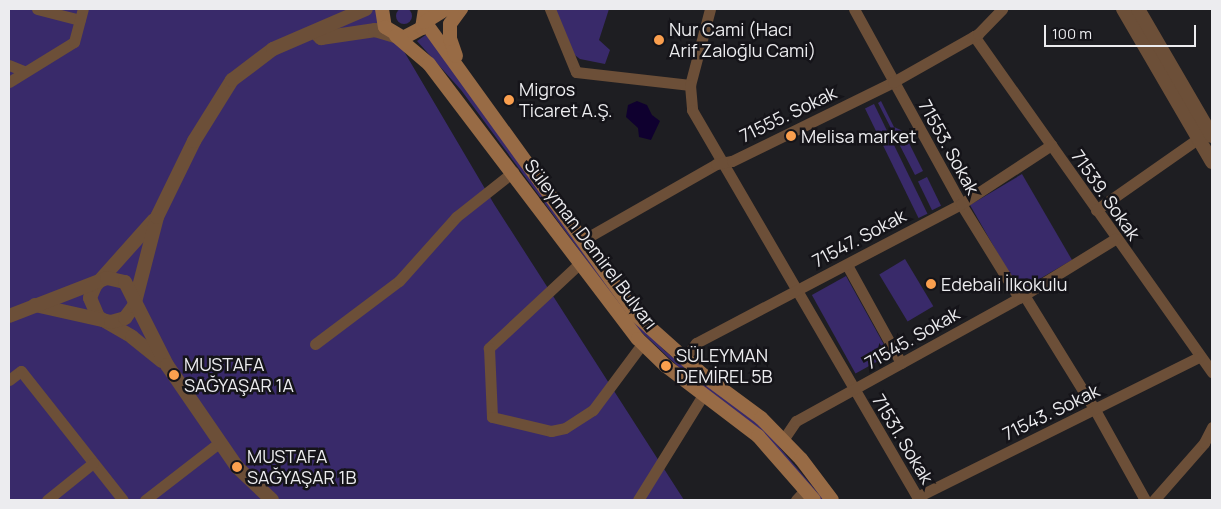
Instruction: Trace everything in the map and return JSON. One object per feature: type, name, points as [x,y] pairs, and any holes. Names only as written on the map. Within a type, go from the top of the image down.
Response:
[{"type":"main road","name":"Süleyman Demirel Bulvarı","points":[[382,9],[385,27],[430,64],[642,344],[703,395],[758,436],[810,495]]},
{"type":"main road","points":[[396,36],[410,37],[425,15],[446,9]]},
{"type":"main road","points":[[461,9],[450,24],[450,39],[462,73]]},
{"type":"main road","name":"Süleyman Demirel Bulvarı","points":[[425,15],[462,73],[637,316],[684,359],[761,418],[801,459],[832,500]]},
{"type":"street","points":[[9,82],[24,71],[74,42],[81,14],[37,9]]},
{"type":"street","points":[[329,25],[346,9]]},
{"type":"street","points":[[35,305],[104,320],[125,318],[135,299],[157,217],[202,126],[232,80],[274,49],[366,9]]},
{"type":"street","points":[[550,9],[576,72],[690,85]]},
{"type":"street","name":"71531. Sokak","points":[[710,9],[690,85],[692,110],[918,498]]},
{"type":"street","name":"71553. Sokak","points":[[854,9],[961,204],[1095,410],[1145,500]]},
{"type":"street","name":"71555. Sokak","points":[[583,240],[716,164],[724,165],[893,82],[974,36],[1002,9]]},
{"type":"street","points":[[1123,9],[1208,134]]},
{"type":"street","points":[[1138,9],[1208,134],[1212,162]]},
{"type":"street","points":[[312,31],[321,38],[375,30],[396,36]]},
{"type":"street","name":"71539. Sokak","points":[[974,36],[1199,357],[1212,372]]},
{"type":"street","points":[[9,65],[24,71]]},
{"type":"street","points":[[1096,210],[1208,134]]},
{"type":"street","name":"71547. Sokak","points":[[684,359],[696,342],[961,204],[1051,145]]},
{"type":"street","points":[[316,344],[399,280],[456,217],[513,172]]},
{"type":"street","points":[[157,217],[100,281],[92,292],[91,305],[104,320],[132,337],[167,365]]},
{"type":"street","name":"71545. Sokak","points":[[783,440],[796,421],[854,391],[1022,297],[1115,238]]},
{"type":"street","points":[[580,263],[489,348],[492,418],[551,431],[565,428],[593,410],[642,344]]},
{"type":"street","points":[[847,265],[901,363]]},
{"type":"street","points":[[9,316],[100,281],[113,278],[126,282],[167,365],[238,467],[272,500]]},
{"type":"street","name":"71543. Sokak","points":[[918,498],[1199,357]]},
{"type":"street","points":[[9,380],[21,371],[123,500]]},
{"type":"street","points":[[638,500],[703,395]]},
{"type":"street","points":[[1154,500],[1208,447],[1212,427]]},
{"type":"street","points":[[145,500],[220,442]]},
{"type":"street","points":[[47,500],[93,463]]},
{"type":"street","points":[[796,500],[810,495]]},
{"type":"shaded area","points":[[401,8],[407,8],[412,13],[410,22],[401,24],[396,19],[396,13]]},
{"type":"shaded area","points":[[9,9],[379,9],[494,204],[684,500],[9,500]]},
{"type":"shaded area","points":[[550,9],[609,9],[599,40],[610,50],[605,64],[580,59],[572,53]]},
{"type":"shaded area","points":[[427,34],[640,324],[665,351],[763,428],[824,500],[820,500],[636,327],[461,90],[417,41]]},
{"type":"shaded area","points":[[637,101],[647,105],[652,115],[660,121],[651,140],[639,137],[638,128],[626,117],[628,105]]},
{"type":"shaded area","points":[[881,101],[894,127],[903,131],[923,171],[915,175],[878,103]]},
{"type":"shaded area","points":[[874,104],[927,214],[918,218],[865,108]]},
{"type":"shaded area","points":[[1022,174],[1072,260],[1024,288],[1017,287],[970,205]]},
{"type":"shaded area","points":[[927,177],[941,206],[932,210],[918,181]]},
{"type":"shaded area","points":[[905,259],[933,306],[908,322],[879,274]]},
{"type":"shaded area","points":[[846,276],[890,355],[856,374],[812,295]]},
{"type":"place","name":"Nur Cami (Hacı Arif Zaloğlu Cami)","points":[[659,40]]},
{"type":"place","name":"Migros Ticaret A.Ş.","points":[[509,100]]},
{"type":"place","name":"Melisa market","points":[[791,136]]},
{"type":"place","name":"Edebali İlkokulu","points":[[931,284]]},
{"type":"place","name":"SÜLEYMAN DEMİREL 5B","points":[[666,366]]},
{"type":"place","name":"MUSTAFA SAĞYAŞAR 1A","points":[[174,375]]},
{"type":"place","name":"MUSTAFA SAĞYAŞAR 1B","points":[[237,467]]}]
